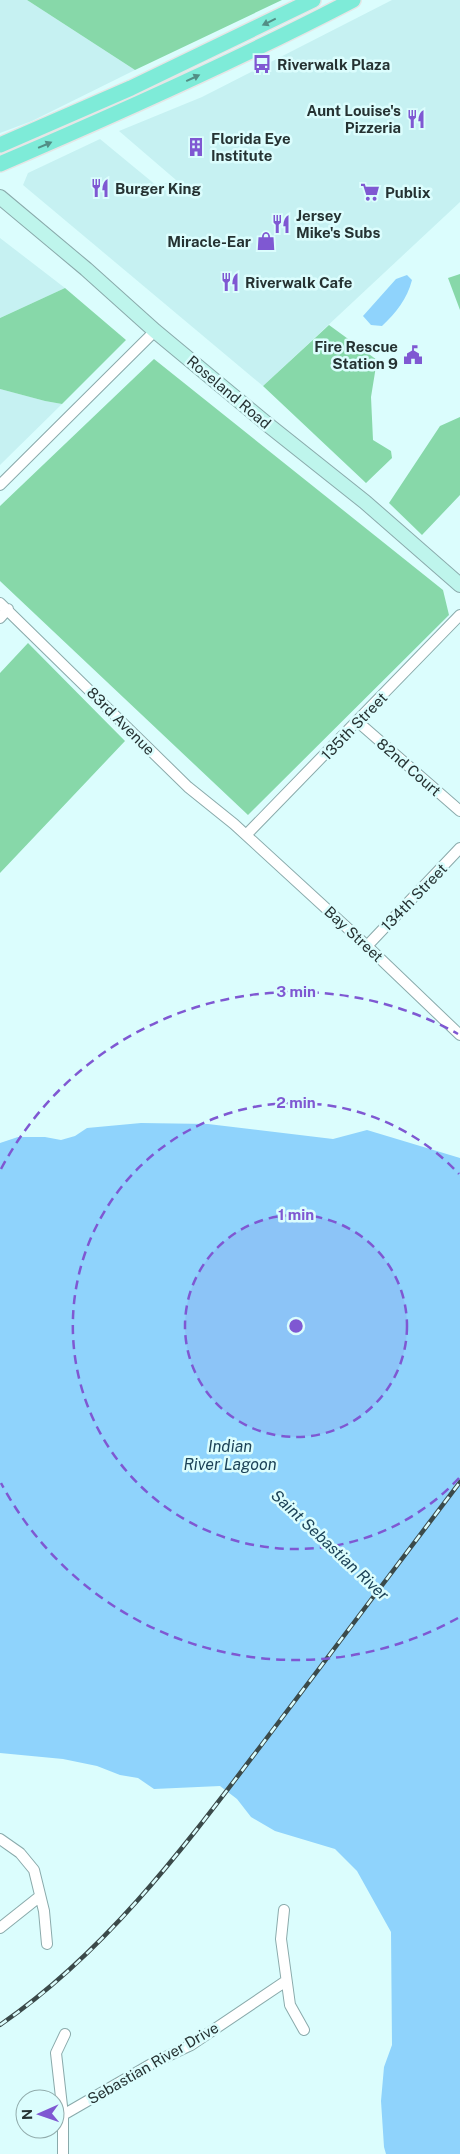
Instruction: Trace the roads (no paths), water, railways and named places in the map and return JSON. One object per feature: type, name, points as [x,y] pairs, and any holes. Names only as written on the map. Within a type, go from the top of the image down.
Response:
[{"type":"main road","points":[[294,30],[310,13],[314,0]]},
{"type":"main road","points":[[0,145],[123,92],[314,0]]},
{"type":"main road","points":[[0,164],[108,118],[294,30],[345,2]]},
{"type":"main road","name":"Roseland Road","points":[[0,197],[86,268],[155,331],[365,502],[460,585]]},
{"type":"street","points":[[0,485],[155,331]]},
{"type":"street","points":[[0,618],[4,606]]},
{"type":"street","name":"83rd Avenue","points":[[4,606],[188,787],[246,835]]},
{"type":"street","name":"135th Street","points":[[246,835],[460,616]]},
{"type":"street","name":"82nd Court","points":[[358,722],[460,811]]},
{"type":"street","name":"Bay Street","points":[[246,835],[367,946],[460,1035]]},
{"type":"street","name":"134th Street","points":[[367,946],[460,848]]},
{"type":"street","points":[[0,1839],[20,1853],[34,1870],[39,1897],[44,1911],[48,1944]]},
{"type":"street","points":[[0,1928],[39,1897]]},
{"type":"street","points":[[284,1910],[281,1939],[286,1981],[290,2005],[304,2030]]},
{"type":"street","name":"Sebastian River Drive","points":[[65,2114],[153,2063],[191,2045],[286,1981]]},
{"type":"street","points":[[60,2089],[56,2053],[65,2034]]},
{"type":"street","points":[[63,2139],[63,2154]]},
{"type":"water","points":[[407,275],[412,280],[400,305],[382,326],[371,325],[363,316],[396,279]]},
{"type":"water","name":"Indian River Lagoon","points":[[141,1123],[208,1124],[333,1139],[367,1130],[460,1158],[460,2154],[386,2154],[381,2101],[384,2067],[392,2045],[391,1932],[357,1871],[335,1849],[275,1831],[251,1817],[237,1799],[220,1786],[154,1789],[138,1778],[120,1775],[97,1766],[63,1759],[0,1753],[0,1143],[18,1137],[45,1137],[61,1140],[75,1136],[87,1128]]},
{"type":"railway","points":[[0,2025],[76,1963],[144,1893],[266,1739],[460,1482]]},
{"type":"place","name":"Riverwalk Plaza","points":[[262,64]]},
{"type":"place","name":"Aunt Louise's Pizzeria","points":[[416,119]]},
{"type":"place","name":"Florida Eye Institute","points":[[196,147]]},
{"type":"place","name":"Burger King","points":[[100,188]]},
{"type":"place","name":"Publix","points":[[370,192]]},
{"type":"place","name":"Jersey Mike's Subs","points":[[281,224]]},
{"type":"place","name":"Miracle-Ear","points":[[266,241]]},
{"type":"place","name":"Riverwalk Cafe","points":[[230,282]]},
{"type":"place","name":"Fire Rescue Station 9","points":[[413,355]]},
{"type":"water label","name":"Saint Sebastian River","points":[[330,1545]]}]
